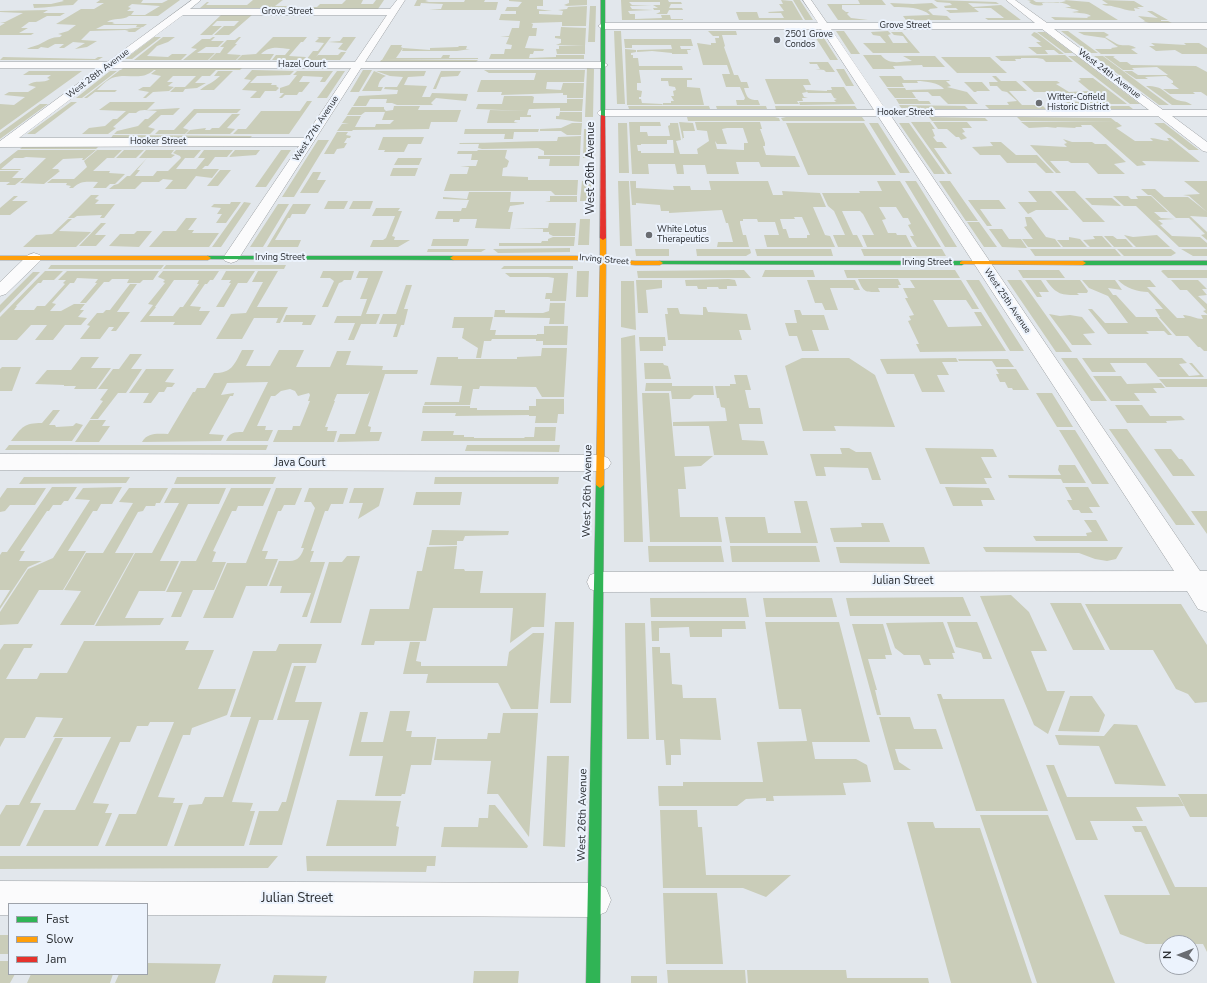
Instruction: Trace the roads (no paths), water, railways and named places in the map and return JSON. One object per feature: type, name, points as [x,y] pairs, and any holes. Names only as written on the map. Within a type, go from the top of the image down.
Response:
[{"type":"street","name":"West 28th Avenue","points":[[4,144],[197,0]]},
{"type":"street","name":"West 27th Avenue","points":[[230,258],[401,0]]},
{"type":"street","name":"West 26th Avenue","points":[[593,983],[603,260],[604,0]]},
{"type":"street","name":"West 25th Avenue","points":[[807,0],[982,263],[1200,581],[1207,601]]},
{"type":"street","name":"West 24th Avenue","points":[[1010,0],[1207,148]]},
{"type":"street","name":"Grove Street","points":[[181,12],[393,12]]},
{"type":"street","name":"Grove Street","points":[[604,26],[1207,26]]},
{"type":"street","name":"Hazel Court","points":[[0,65],[604,65]]},
{"type":"street","name":"Hooker Street","points":[[604,113],[1207,113]]},
{"type":"street","name":"Hooker Street","points":[[4,144],[307,142]]},
{"type":"street","name":"Irving Street","points":[[0,258],[576,258],[635,263],[1207,263]]},
{"type":"street","points":[[0,291],[34,258]]},
{"type":"street","name":"Java Court","points":[[0,462],[600,463]]},
{"type":"street","name":"Julian Street","points":[[598,582],[1200,581]]},
{"type":"street","name":"Julian Street","points":[[0,898],[594,900]]},
{"type":"place","name":"2501 Grove Condos","points":[[777,40]]},
{"type":"place","name":"Witter-Cofield Historic District","points":[[1039,103]]},
{"type":"place","name":"White Lotus Therapeutics","points":[[649,235]]}]
